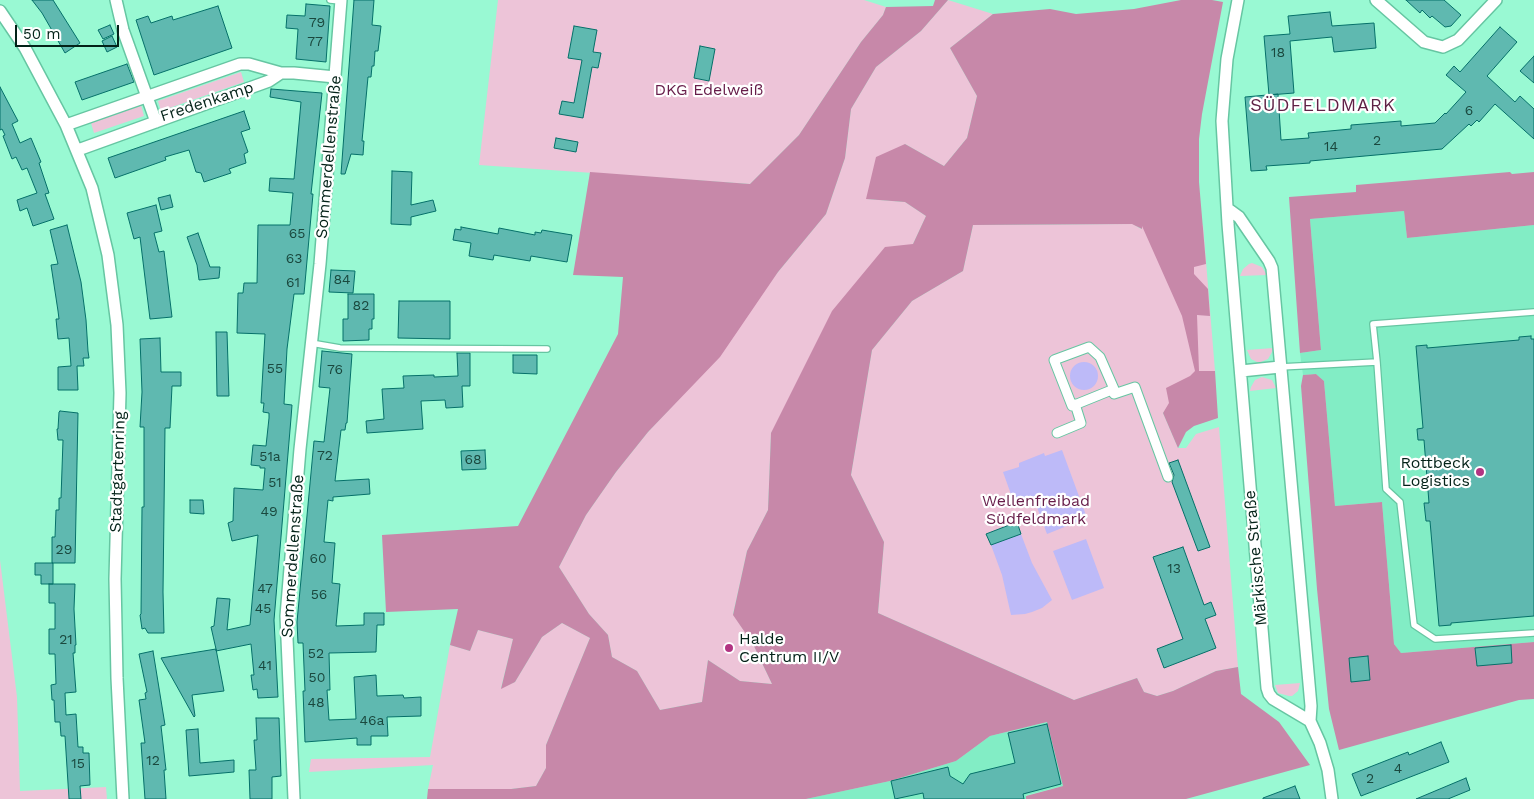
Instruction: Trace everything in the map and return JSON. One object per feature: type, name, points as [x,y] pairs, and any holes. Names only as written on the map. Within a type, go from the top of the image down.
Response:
[{"type":"street","name":"Fredenkamp","points":[[116,0],[124,30],[156,122],[269,81],[281,73]]},
{"type":"street","name":"Sommerdellenstraße","points":[[294,799],[286,616],[299,458],[320,264],[336,77],[338,0]]},
{"type":"street","name":"Märkische Straße","points":[[1238,0],[1227,59],[1222,121],[1228,224],[1267,688],[1273,699],[1310,721]]},
{"type":"street","points":[[1376,0],[1424,42],[1443,47],[1458,40],[1496,0]]},
{"type":"street","name":"Stadtgartenring","points":[[0,11],[25,48],[78,150],[92,188],[108,255],[117,325],[120,393],[115,634],[123,799]]},
{"type":"street","name":"Fredenkamp","points":[[147,96],[240,64],[249,64],[281,73],[336,77]]},
{"type":"street","points":[[66,125],[147,96]]},
{"type":"street","points":[[78,150],[156,122]]},
{"type":"street","points":[[1228,209],[1239,217],[1272,268],[1311,706],[1310,721],[1323,752],[1328,770],[1332,799]]},
{"type":"street","points":[[1089,347],[1100,357],[1114,389],[1112,390],[1072,406],[1054,360],[1089,347]]},
{"type":"street","points":[[1241,371],[1280,367]]},
{"type":"street","points":[[1112,390],[1114,394],[1135,387],[1168,477]]},
{"type":"street","points":[[1057,433],[1081,423],[1075,404]]},
{"type":"lane","points":[[1534,312],[1374,324],[1386,489],[1400,502],[1414,625],[1435,639],[1534,633]]},
{"type":"lane","points":[[311,343],[340,348],[547,350]]},
{"type":"lane","points":[[1280,367],[1376,362]]},
{"type":"shaded area","points":[[935,0],[948,0],[921,31],[876,67],[851,109],[845,158],[826,214],[778,272],[720,357],[648,432],[616,472],[586,515],[559,567],[589,614],[608,635],[612,657],[637,671],[660,710],[702,702],[708,660],[740,681],[772,684],[753,644],[733,615],[747,551],[768,510],[771,433],[832,311],[885,247],[913,244],[926,216],[905,202],[866,199],[876,157],[905,144],[944,166],[967,138],[977,96],[950,48],[993,14],[1050,9],[1076,14],[1134,9],[1181,0],[1223,2],[1199,139],[1199,182],[1206,264],[1194,267],[1194,274],[1208,289],[1210,316],[1197,315],[1199,371],[1215,371],[1218,418],[1194,426],[1186,432],[1178,448],[1163,413],[1169,403],[1166,388],[1190,376],[1195,371],[1182,316],[1142,226],[1142,229],[1132,224],[973,225],[963,271],[912,301],[872,350],[851,475],[884,542],[878,613],[1074,700],[1137,678],[1144,692],[1157,696],[1173,691],[1216,671],[1238,667],[1241,694],[1279,722],[1310,765],[1186,799],[1026,799],[1026,796],[1063,786],[1047,722],[990,736],[956,761],[890,781],[806,799],[427,799],[428,789],[511,789],[536,786],[546,768],[546,745],[590,638],[562,623],[542,637],[515,682],[501,689],[513,639],[478,630],[470,651],[450,645],[458,609],[386,612],[382,535],[518,526],[618,334],[623,277],[573,275],[590,172],[750,184],[799,135],[861,42],[883,15],[886,7],[933,6]]},
{"type":"shaded area","points":[[1510,172],[1512,174],[1534,172],[1534,225],[1407,238],[1404,211],[1310,219],[1321,350],[1300,353],[1289,197],[1356,192],[1356,185]]},
{"type":"shaded area","points":[[1404,211],[1407,238],[1534,225],[1534,642],[1401,653],[1394,644],[1382,502],[1335,506],[1324,381],[1316,374],[1303,375],[1300,353],[1321,350],[1310,219]]},
{"type":"shaded area","points":[[1316,374],[1324,381],[1335,506],[1382,502],[1394,644],[1401,653],[1534,642],[1534,699],[1519,700],[1339,750],[1329,709],[1317,589],[1301,386],[1303,375]]},
{"type":"shaded area","points":[[1048,722],[1063,786],[1026,795],[1026,799],[806,799],[890,781],[956,761],[990,736]]},
{"type":"green space","name":"DKG Edelweiß","points":[[498,0],[864,0],[886,7],[883,15],[861,42],[799,135],[750,184],[479,165]]},
{"type":"green space","points":[[948,0],[993,14],[950,48],[977,96],[967,138],[944,166],[905,144],[867,199],[905,202],[926,216],[913,244],[771,433],[768,510],[747,551],[733,614],[753,644],[772,684],[740,681],[708,660],[702,702],[660,710],[637,671],[612,657],[608,635],[589,614],[559,567],[586,515],[616,472],[648,432],[680,398],[778,272],[826,214],[845,158],[851,109],[876,67],[921,31]]},
{"type":"green space","points":[[241,72],[244,82],[161,111],[158,101]]},
{"type":"green space","points":[[141,105],[144,116],[94,133],[91,123]]},
{"type":"green space","name":"Wellenfreibad Südfeldmark","points":[[1133,224],[1141,229],[1142,225],[1203,225],[1215,371],[1199,372],[1163,413],[1178,448],[1186,448],[1196,434],[1219,427],[1238,667],[1216,671],[1173,691],[1157,696],[1144,692],[1137,678],[1074,700],[878,613],[884,542],[851,475],[872,350],[912,301],[963,271],[973,225]]},
{"type":"green space","points":[[1252,263],[1262,267],[1267,275],[1240,276],[1243,269]]},
{"type":"green space","points":[[1273,348],[1268,359],[1261,362],[1251,359],[1247,350]]},
{"type":"green space","points":[[1262,377],[1272,380],[1276,388],[1250,391],[1255,380]]},
{"type":"green space","points":[[0,560],[17,697],[20,791],[106,787],[107,799],[0,799]]},
{"type":"green space","points":[[562,623],[590,638],[546,745],[546,768],[536,786],[511,789],[428,789],[433,765],[309,772],[311,759],[430,757],[450,645],[470,651],[478,630],[513,639],[501,688],[515,682],[542,637]]},
{"type":"green space","points":[[1300,683],[1298,691],[1292,696],[1278,693],[1275,685]]},
{"type":"water","points":[[1084,362],[1094,366],[1098,376],[1094,386],[1084,390],[1074,386],[1070,376],[1074,366]]},
{"type":"water","points":[[1062,450],[1087,518],[1047,534],[1035,502],[1013,500],[1003,472],[1019,467],[1019,463],[1044,453],[1045,456]]},
{"type":"water","points":[[1021,534],[1032,563],[1052,600],[1042,608],[1032,612],[1011,615],[1002,575],[991,545]]},
{"type":"water","points":[[1086,539],[1104,588],[1072,600],[1053,551]]},
{"type":"building","points":[[32,0],[53,0],[80,43],[65,53],[42,13]]},
{"type":"building","points":[[354,0],[374,0],[372,25],[381,26],[378,51],[375,51],[371,77],[368,77],[362,141],[364,141],[363,155],[351,154],[345,174],[341,174]]},
{"type":"building","points":[[1406,0],[1444,0],[1461,15],[1451,26],[1445,27],[1432,16],[1430,18],[1422,10],[1420,13]]},
{"type":"building","points":[[306,4],[330,6],[326,62],[296,59],[298,29],[286,28],[287,15],[305,16]]},
{"type":"building","points":[[218,6],[232,48],[154,75],[136,20],[148,16],[151,23],[172,16],[173,20]]},
{"type":"building","points":[[1330,12],[1332,26],[1374,23],[1376,48],[1334,52],[1332,37],[1290,41],[1294,93],[1269,95],[1264,36],[1290,34],[1288,16]]},
{"type":"building","points":[[110,25],[114,34],[103,39],[98,30]]},
{"type":"building","points":[[574,26],[597,30],[593,52],[601,53],[598,68],[592,67],[583,118],[559,114],[562,101],[574,103],[582,60],[568,58]]},
{"type":"building","points":[[1500,27],[1517,42],[1487,76],[1515,102],[1520,96],[1534,109],[1534,139],[1495,104],[1479,122],[1477,120],[1471,126],[1469,124],[1442,149],[1266,166],[1267,170],[1251,171],[1245,97],[1278,94],[1281,140],[1309,138],[1308,133],[1351,129],[1351,125],[1401,121],[1401,126],[1435,123],[1466,92],[1446,75],[1454,66],[1460,72]]},
{"type":"building","points":[[112,36],[117,47],[107,52],[102,41]]},
{"type":"building","points":[[700,46],[715,49],[709,81],[694,78]]},
{"type":"building","points":[[1534,56],[1534,83],[1520,71]]},
{"type":"building","points":[[127,64],[134,82],[82,100],[75,82]]},
{"type":"building","points":[[0,87],[18,121],[12,124],[20,143],[31,138],[41,162],[39,163],[49,193],[45,194],[54,219],[33,226],[27,208],[20,211],[17,200],[37,193],[27,168],[22,170],[16,157],[12,159],[3,136],[5,135],[2,129],[0,130]]},
{"type":"building","points":[[271,89],[322,93],[311,194],[313,194],[304,294],[294,294],[287,349],[284,404],[292,405],[274,620],[278,697],[258,698],[257,689],[253,690],[251,675],[254,675],[251,644],[216,651],[224,691],[192,695],[194,717],[161,658],[216,649],[211,627],[214,626],[217,598],[230,599],[227,630],[250,625],[258,535],[232,541],[228,523],[233,521],[234,488],[263,490],[265,468],[251,465],[253,445],[266,446],[269,418],[269,413],[263,412],[264,403],[261,403],[265,334],[237,333],[238,293],[243,293],[244,283],[257,283],[258,225],[290,225],[293,193],[269,191],[270,178],[294,179],[301,102],[270,97]]},
{"type":"building","points":[[244,111],[250,129],[241,132],[248,152],[244,154],[246,163],[229,169],[231,173],[204,182],[201,173],[196,172],[189,150],[165,157],[166,160],[115,178],[108,158]]},
{"type":"building","points":[[556,138],[578,142],[576,152],[554,148]]},
{"type":"building","points":[[392,171],[412,172],[411,205],[433,200],[436,211],[411,217],[411,225],[391,224]]},
{"type":"building","points":[[170,195],[173,207],[161,210],[158,198]]},
{"type":"building","points":[[156,205],[162,231],[154,233],[159,252],[164,251],[172,317],[150,319],[140,237],[134,239],[127,213]]},
{"type":"building","points":[[67,225],[81,282],[89,358],[83,358],[84,366],[77,366],[78,390],[58,390],[58,367],[71,366],[69,338],[58,339],[56,319],[59,319],[51,265],[58,264],[50,230]]},
{"type":"building","points":[[461,227],[498,234],[499,228],[535,235],[535,232],[541,233],[542,230],[572,235],[567,262],[531,256],[530,261],[494,255],[493,260],[469,256],[471,243],[453,240],[455,229],[461,230]]},
{"type":"building","points":[[198,233],[210,267],[220,267],[219,278],[199,280],[197,265],[187,237]]},
{"type":"building","points":[[331,270],[355,271],[353,293],[329,292]]},
{"type":"building","points":[[348,294],[374,294],[374,319],[372,319],[372,329],[369,329],[369,340],[343,341],[343,319],[348,319]]},
{"type":"building","points":[[399,301],[450,301],[450,339],[398,338]]},
{"type":"building","points":[[216,332],[227,332],[229,396],[217,396]]},
{"type":"building","name":"Rottbeck Logistics","points":[[1531,336],[1531,339],[1534,339],[1534,616],[1451,623],[1451,625],[1439,626],[1430,521],[1426,521],[1424,503],[1429,503],[1424,440],[1418,440],[1417,429],[1423,428],[1416,346],[1427,345],[1427,348],[1519,340],[1519,337]]},
{"type":"building","points":[[160,338],[161,372],[181,372],[181,386],[172,386],[170,428],[165,428],[164,633],[148,633],[145,628],[142,629],[140,615],[142,507],[144,507],[144,427],[140,427],[142,392],[140,339]]},
{"type":"building","points":[[322,351],[352,354],[347,423],[345,430],[341,430],[335,481],[369,479],[370,494],[333,497],[333,501],[328,500],[324,542],[335,543],[332,583],[340,584],[336,626],[364,625],[364,613],[384,613],[384,625],[377,625],[376,652],[329,653],[330,690],[327,690],[329,720],[356,719],[354,677],[376,675],[377,696],[403,695],[404,698],[421,697],[421,716],[387,717],[388,736],[371,736],[371,745],[357,745],[357,738],[305,742],[303,643],[298,643],[297,622],[314,441],[324,442],[330,388],[319,387]]},
{"type":"building","points":[[457,353],[470,353],[470,386],[462,386],[463,407],[446,408],[445,400],[421,401],[423,429],[367,433],[366,421],[384,419],[382,389],[404,388],[403,376],[458,376]]},
{"type":"building","points":[[513,355],[537,355],[537,374],[513,373]]},
{"type":"building","points":[[59,412],[78,413],[75,563],[53,563],[53,584],[41,584],[41,575],[35,575],[35,563],[52,563],[52,537],[55,537],[56,510],[59,510],[59,498],[61,498],[63,440],[58,440]]},
{"type":"building","points":[[485,450],[486,469],[462,470],[461,451]]},
{"type":"building","points":[[1178,460],[1210,547],[1198,551],[1172,482],[1174,475],[1169,463]]},
{"type":"building","points":[[190,500],[203,500],[204,514],[190,513]]},
{"type":"building","points":[[1017,522],[1021,534],[991,545],[986,534]]},
{"type":"building","points":[[1183,547],[1204,605],[1211,602],[1216,615],[1205,619],[1216,648],[1164,668],[1157,649],[1183,639],[1153,557]]},
{"type":"building","points":[[49,584],[75,584],[76,645],[75,653],[73,653],[76,692],[65,693],[66,715],[76,714],[78,747],[83,747],[83,753],[89,753],[90,785],[80,786],[81,799],[69,799],[65,736],[61,736],[60,722],[55,722],[51,685],[56,684],[55,654],[49,654],[49,629],[55,629],[55,603],[49,603]]},
{"type":"building","points":[[1511,645],[1512,663],[1477,666],[1475,648]]},
{"type":"building","points":[[153,651],[165,725],[161,726],[166,770],[164,770],[166,799],[145,799],[141,743],[145,743],[139,700],[146,699],[145,693],[147,692],[139,654]]},
{"type":"building","points":[[1368,656],[1370,680],[1351,682],[1349,658]]},
{"type":"building","points":[[256,718],[279,718],[281,776],[272,777],[272,799],[250,799],[249,770],[256,770],[254,740],[257,740]]},
{"type":"building","points":[[1047,724],[1061,784],[1023,794],[1024,799],[924,799],[923,793],[895,799],[891,781],[948,767],[950,776],[963,784],[970,774],[1015,763],[1008,733]]},
{"type":"building","points":[[198,729],[200,763],[234,760],[234,772],[189,776],[186,730]]},
{"type":"building","points":[[1441,742],[1449,762],[1361,796],[1352,774],[1408,752],[1409,755]]},
{"type":"building","points":[[1466,778],[1470,790],[1448,799],[1416,799]]},
{"type":"building","points":[[1295,786],[1300,799],[1263,799],[1263,798]]},
{"type":"place","name":"Rottbeck Logistics","points":[[1480,472]]},
{"type":"place","name":"Halde Centrum II/V","points":[[729,648]]},
{"type":"district","name":"SÜDFELDMARK","points":[[1323,106]]}]
